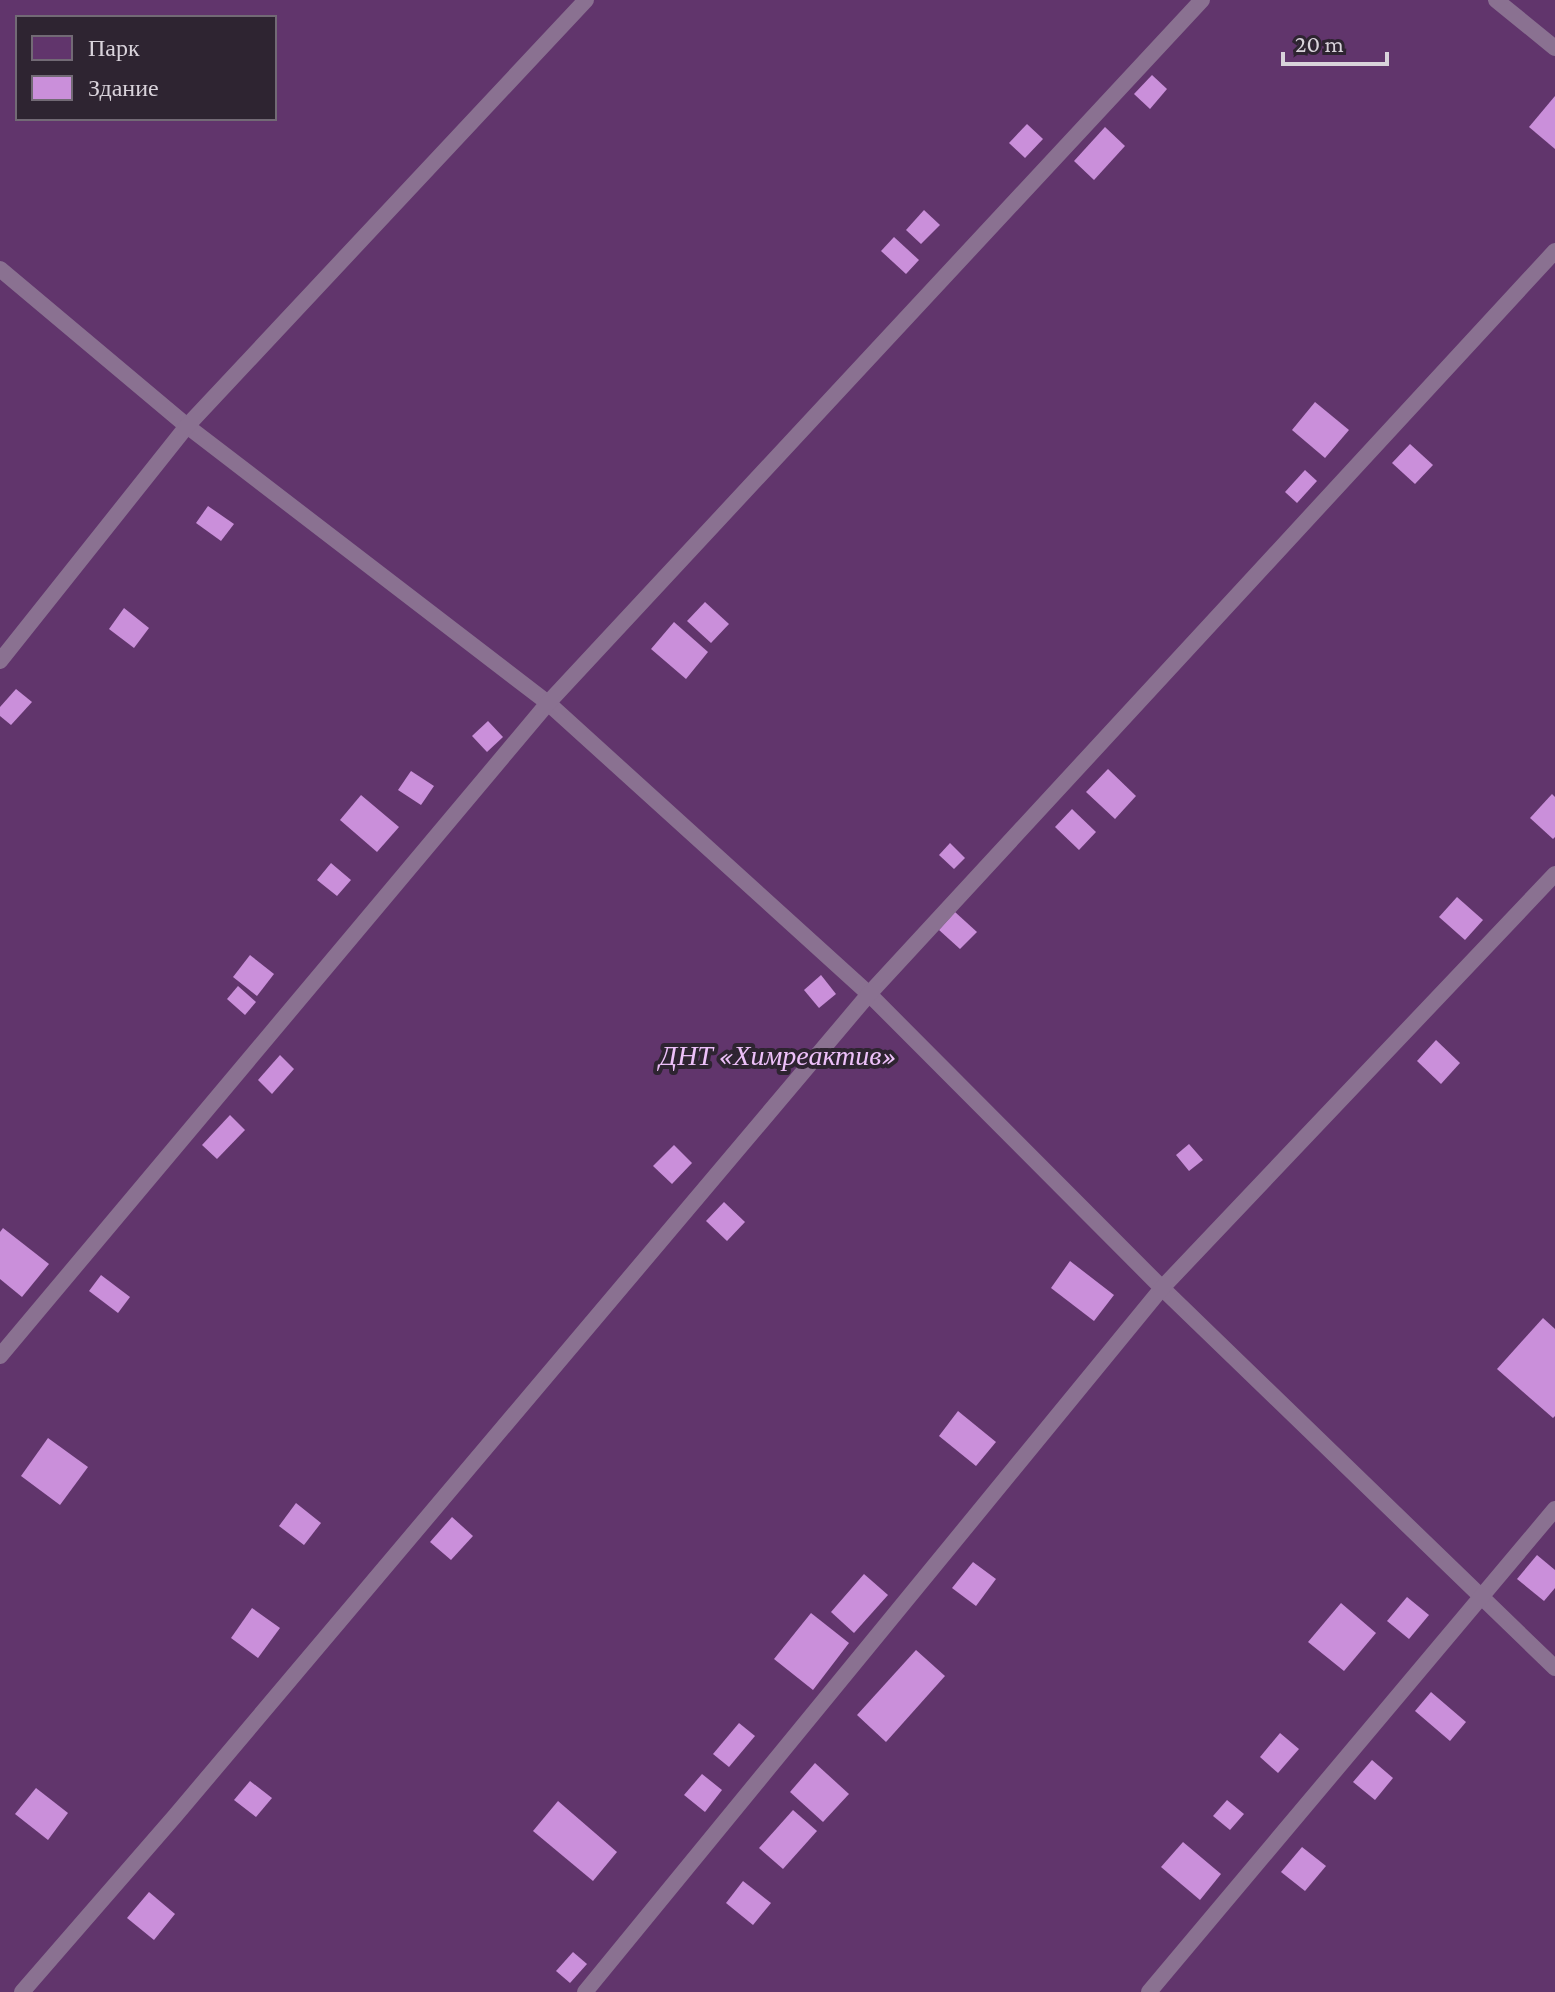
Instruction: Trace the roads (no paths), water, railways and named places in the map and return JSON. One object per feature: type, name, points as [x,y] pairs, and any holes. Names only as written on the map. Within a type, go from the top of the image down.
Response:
[{"type":"lane","points":[[0,661],[187,426],[586,0]]},
{"type":"lane","points":[[0,1356],[548,703],[1202,0]]},
{"type":"lane","points":[[1496,0],[1555,48]]},
{"type":"lane","points":[[22,1992],[195,1792],[869,994],[1555,251]]},
{"type":"lane","points":[[0,269],[187,426],[548,703],[869,994],[1162,1288],[1555,1668]]},
{"type":"lane","points":[[585,1992],[1162,1288],[1555,874]]},
{"type":"lane","points":[[1149,1992],[1555,1509]]},
{"type":"park label","name":"ДНТ «Химреактив»","points":[[778,1055]]}]
